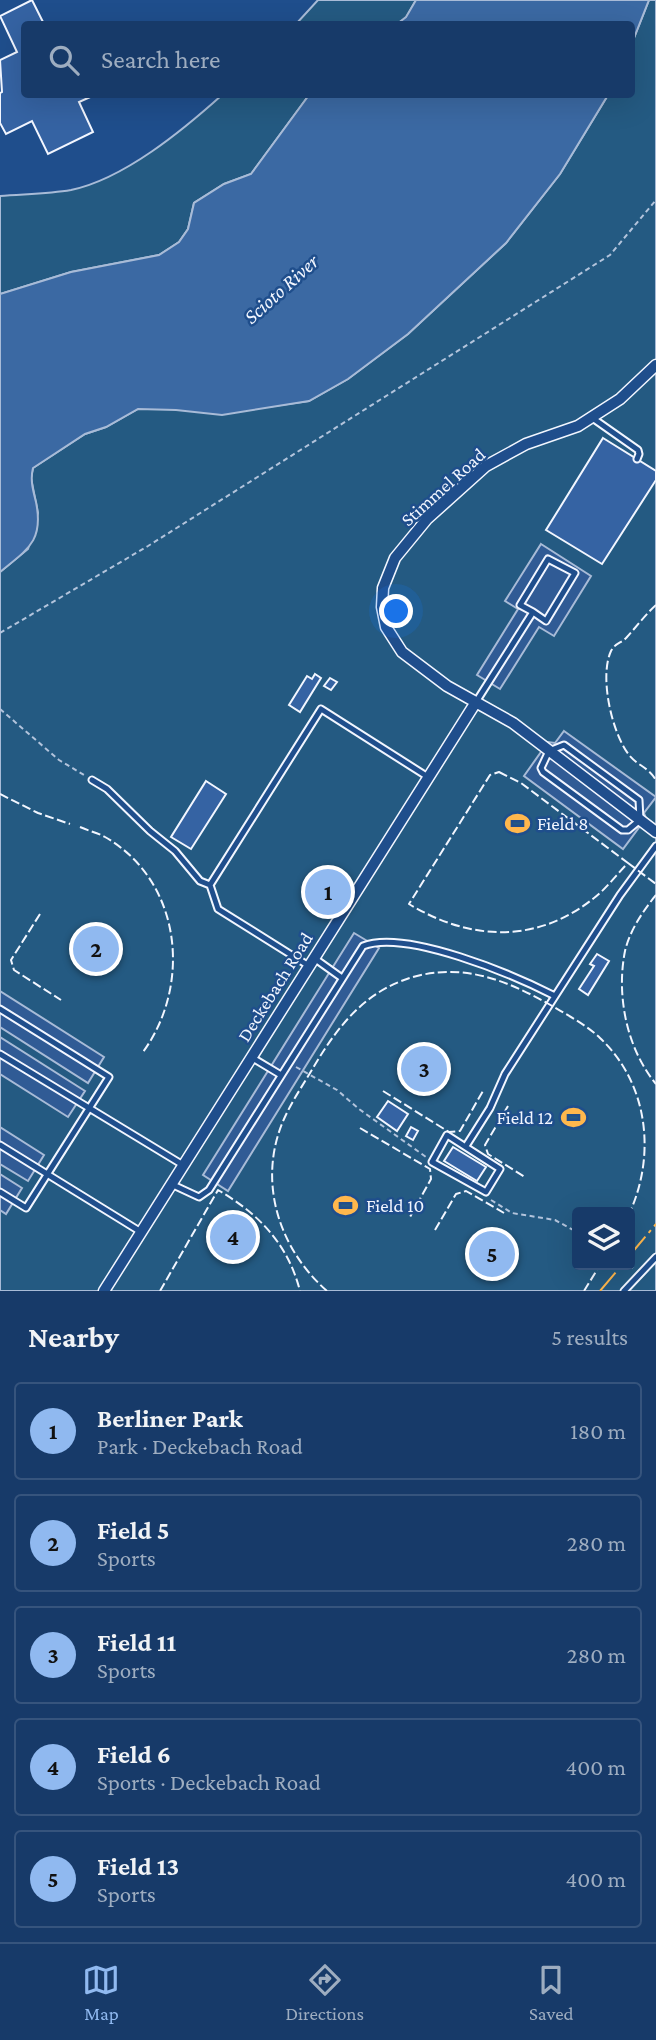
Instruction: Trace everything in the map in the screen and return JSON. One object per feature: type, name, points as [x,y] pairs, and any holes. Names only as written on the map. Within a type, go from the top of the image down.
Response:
[{"type":"street","name":"Stimmel Road","points":[[656,365],[620,399],[578,426],[526,444],[486,466],[427,519],[395,558],[383,588],[382,607],[386,627],[402,652],[428,673],[513,723],[656,832]]},
{"type":"street","name":"Deckebach Road","points":[[104,1291],[476,702]]},
{"type":"lane","points":[[591,417],[638,450],[637,459]]},
{"type":"lane","points":[[548,559],[575,573],[546,621],[533,612],[520,605],[548,559]]},
{"type":"lane","points":[[476,702],[533,612]]},
{"type":"lane","points":[[210,885],[321,709],[428,777]]},
{"type":"lane","points":[[568,746],[639,800],[640,820],[628,830],[622,830],[543,772],[541,768],[549,751],[568,746]]},
{"type":"lane","points":[[92,780],[107,789],[175,851],[200,881],[210,885],[218,909],[342,978]]},
{"type":"lane","points":[[467,1146],[490,1108],[505,1074],[620,895],[656,846]]},
{"type":"lane","points":[[171,1184],[199,1197],[209,1190],[363,946],[375,941],[428,948],[491,968],[555,996]]},
{"type":"lane","points":[[0,1009],[109,1077],[26,1208],[0,1192]]},
{"type":"lane","points":[[0,1054],[183,1165]]},
{"type":"lane","points":[[251,1057],[281,1075]]},
{"type":"lane","points":[[447,1135],[467,1146],[500,1169],[486,1192],[432,1162],[447,1135]]},
{"type":"lane","points":[[0,1145],[141,1232]]},
{"type":"lane","points":[[624,1291],[656,1257]]},
{"type":"path","points":[[0,633],[160,539],[610,255],[656,200]]},
{"type":"path","points":[[0,709],[60,760],[92,780]]},
{"type":"path","points":[[288,1063],[337,1090],[432,1162]]},
{"type":"path","points":[[486,1192],[492,1201],[512,1213],[555,1220],[572,1229]]},
{"type":"shaded area","points":[[318,0],[416,0],[402,21],[299,21]]},
{"type":"shaded area","points":[[649,0],[656,0],[656,1291],[0,1291],[0,572],[28,549],[38,513],[31,478],[33,468],[85,434],[106,427],[138,409],[267,407],[309,401],[348,379],[408,334],[506,243],[560,174],[606,98],[635,98],[635,35]]},
{"type":"shaded area","points":[[218,98],[307,98],[251,174],[224,184],[194,203],[188,229],[179,242],[159,255],[71,272],[0,294],[0,196],[71,190],[91,184],[152,152]]},
{"type":"shaded area","points":[[541,544],[591,576],[554,636],[539,627],[500,689],[477,675],[518,609],[505,601]]},
{"type":"shaded area","points":[[564,731],[656,797],[644,813],[646,818],[623,849],[524,776],[548,742],[555,743]]},
{"type":"shaded area","points":[[354,933],[379,948],[228,1191],[203,1175]]},
{"type":"shaded area","points":[[0,991],[104,1057],[88,1083],[0,1027]]},
{"type":"shaded area","points":[[0,1037],[85,1091],[68,1117],[0,1074]]},
{"type":"shaded area","points":[[0,1127],[44,1155],[28,1181],[0,1164]]},
{"type":"shaded area","points":[[0,1174],[22,1188],[6,1214],[0,1210]]},
{"type":"water","points":[[416,0],[649,0],[635,35],[635,21],[401,21]]},
{"type":"water","name":"Scioto River","points":[[307,98],[606,98],[560,174],[506,243],[408,334],[348,379],[309,401],[222,415],[138,409],[106,427],[85,434],[33,468],[32,485],[38,515],[36,535],[26,550],[0,572],[0,294],[71,272],[159,255],[179,242],[188,229],[194,203],[224,184],[251,174]]},
{"type":"building","points":[[32,0],[42,21],[21,21],[21,98],[88,98],[79,102],[93,132],[48,154],[32,121],[6,134],[0,123],[0,60],[17,52],[0,16]]},
{"type":"building","points":[[603,438],[656,471],[656,480],[602,564],[546,530]]},
{"type":"building","points":[[315,674],[321,678],[300,712],[289,705],[307,676],[312,679]]},
{"type":"building","points":[[330,678],[337,682],[331,690],[324,686]]},
{"type":"building","points":[[206,781],[226,794],[191,849],[171,837]]},
{"type":"building","points":[[597,954],[609,961],[588,995],[579,989],[594,966],[590,964]]},
{"type":"building","points":[[388,1101],[408,1114],[397,1131],[377,1117]]},
{"type":"building","points":[[411,1127],[418,1131],[413,1140],[406,1136]]},
{"type":"building","points":[[453,1147],[486,1167],[477,1181],[444,1161]]},
{"type":"fence","points":[[656,605],[625,639],[613,648],[606,675],[609,704],[617,733],[632,759],[656,780]]},
{"type":"fence","points":[[499,772],[521,783],[628,863],[599,894],[572,913],[550,924],[503,932],[479,930],[456,925],[409,904],[490,775],[499,772]]},
{"type":"fence","points":[[0,794],[38,813],[70,824]]},
{"type":"fence","points":[[80,827],[105,837],[131,856],[150,880],[164,907],[171,936],[173,966],[169,996],[159,1025],[143,1052]]},
{"type":"fence","points":[[628,863],[656,884]]},
{"type":"fence","points":[[656,895],[627,943],[622,986],[631,1038],[646,1070],[656,1084]]},
{"type":"fence","points":[[40,914],[11,960],[14,970],[61,1000]]},
{"type":"fence","points":[[327,1291],[296,1255],[277,1212],[272,1166],[276,1142],[294,1099],[345,1022],[385,988],[421,975],[455,972],[502,982],[547,1003],[600,1038],[629,1076],[643,1120],[643,1167],[632,1207]]},
{"type":"fence","points":[[383,1091],[449,1132],[460,1131],[483,1091]]},
{"type":"fence","points":[[508,1106],[485,1145],[488,1154],[525,1177]]},
{"type":"fence","points":[[360,1128],[430,1169],[431,1179],[410,1217]]},
{"type":"fence","points":[[160,1291],[218,1190],[246,1209],[270,1232],[288,1259],[300,1291]]},
{"type":"fence","points":[[435,1230],[456,1194],[466,1191],[504,1213]]},
{"type":"fence","points":[[584,1291],[597,1270]]},
{"type":"power","points":[[635,1249],[656,1224]]},
{"type":"power","points":[[600,1291],[618,1270]]},
{"type":"place","name":"Field 8","points":[[517,823]]},
{"type":"place","name":"Berliner Park","points":[[328,892]]},
{"type":"place","name":"Field 5","points":[[96,949]]},
{"type":"place","name":"Field 11","points":[[424,1069]]},
{"type":"place","name":"Field 12","points":[[573,1117]]},
{"type":"place","name":"Field 10","points":[[346,1205]]},
{"type":"place","name":"Field 6","points":[[233,1237]]},
{"type":"place","name":"Field 13","points":[[492,1254]]}]
